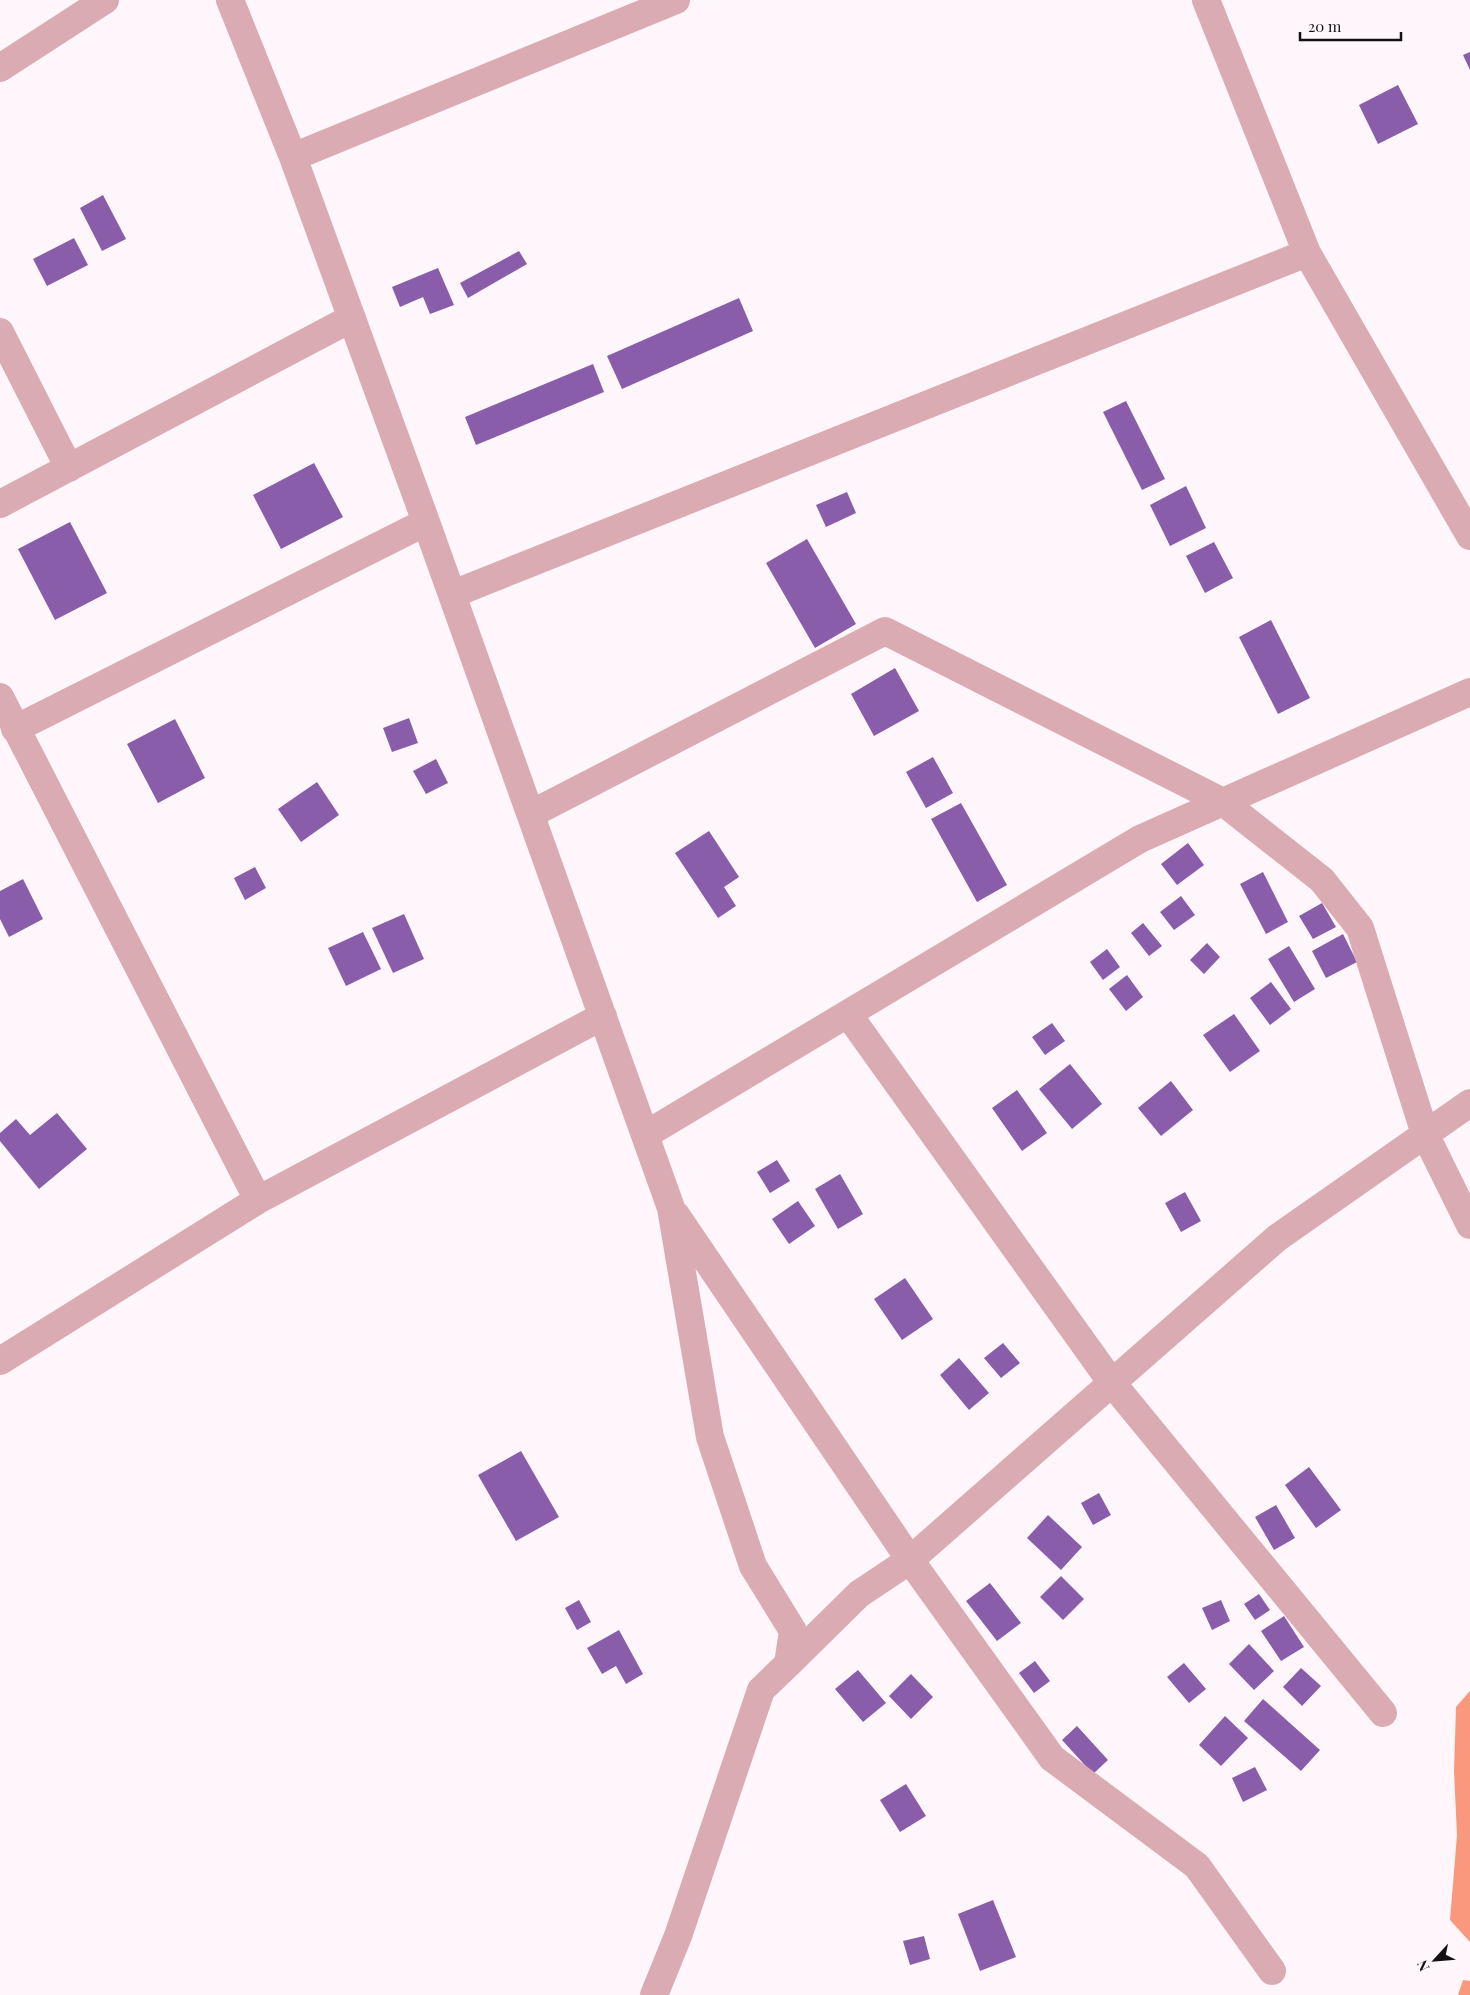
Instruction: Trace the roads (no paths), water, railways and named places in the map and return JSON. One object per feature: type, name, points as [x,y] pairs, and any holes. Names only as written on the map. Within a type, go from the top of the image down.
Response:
[{"type":"street","points":[[0,68],[105,0]]},
{"type":"street","points":[[230,0],[293,157],[352,318],[671,1208],[710,1437],[753,1566],[793,1631],[788,1664]]},
{"type":"street","points":[[293,157],[676,0]]},
{"type":"street","points":[[1206,0],[1307,254],[1470,536]]},
{"type":"street","points":[[452,594],[1307,254]]},
{"type":"street","points":[[0,504],[352,318]]},
{"type":"street","points":[[0,332],[69,468]]},
{"type":"street","points":[[16,729],[426,522]]},
{"type":"street","points":[[531,814],[885,631],[1223,802],[1322,880],[1360,928],[1426,1134],[1470,1225]]},
{"type":"street","points":[[645,1136],[1140,840],[1470,692]]},
{"type":"street","points":[[0,697],[258,1200]]},
{"type":"street","points":[[848,1014],[1112,1383],[1383,1713]]},
{"type":"street","points":[[0,1361],[258,1200],[603,1016]]},
{"type":"street","points":[[654,1995],[678,1936],[761,1690],[859,1594],[910,1560],[1277,1238],[1470,1103]]},
{"type":"street","points":[[671,1208],[910,1560],[1052,1758],[1197,1866],[1272,1971]]}]
